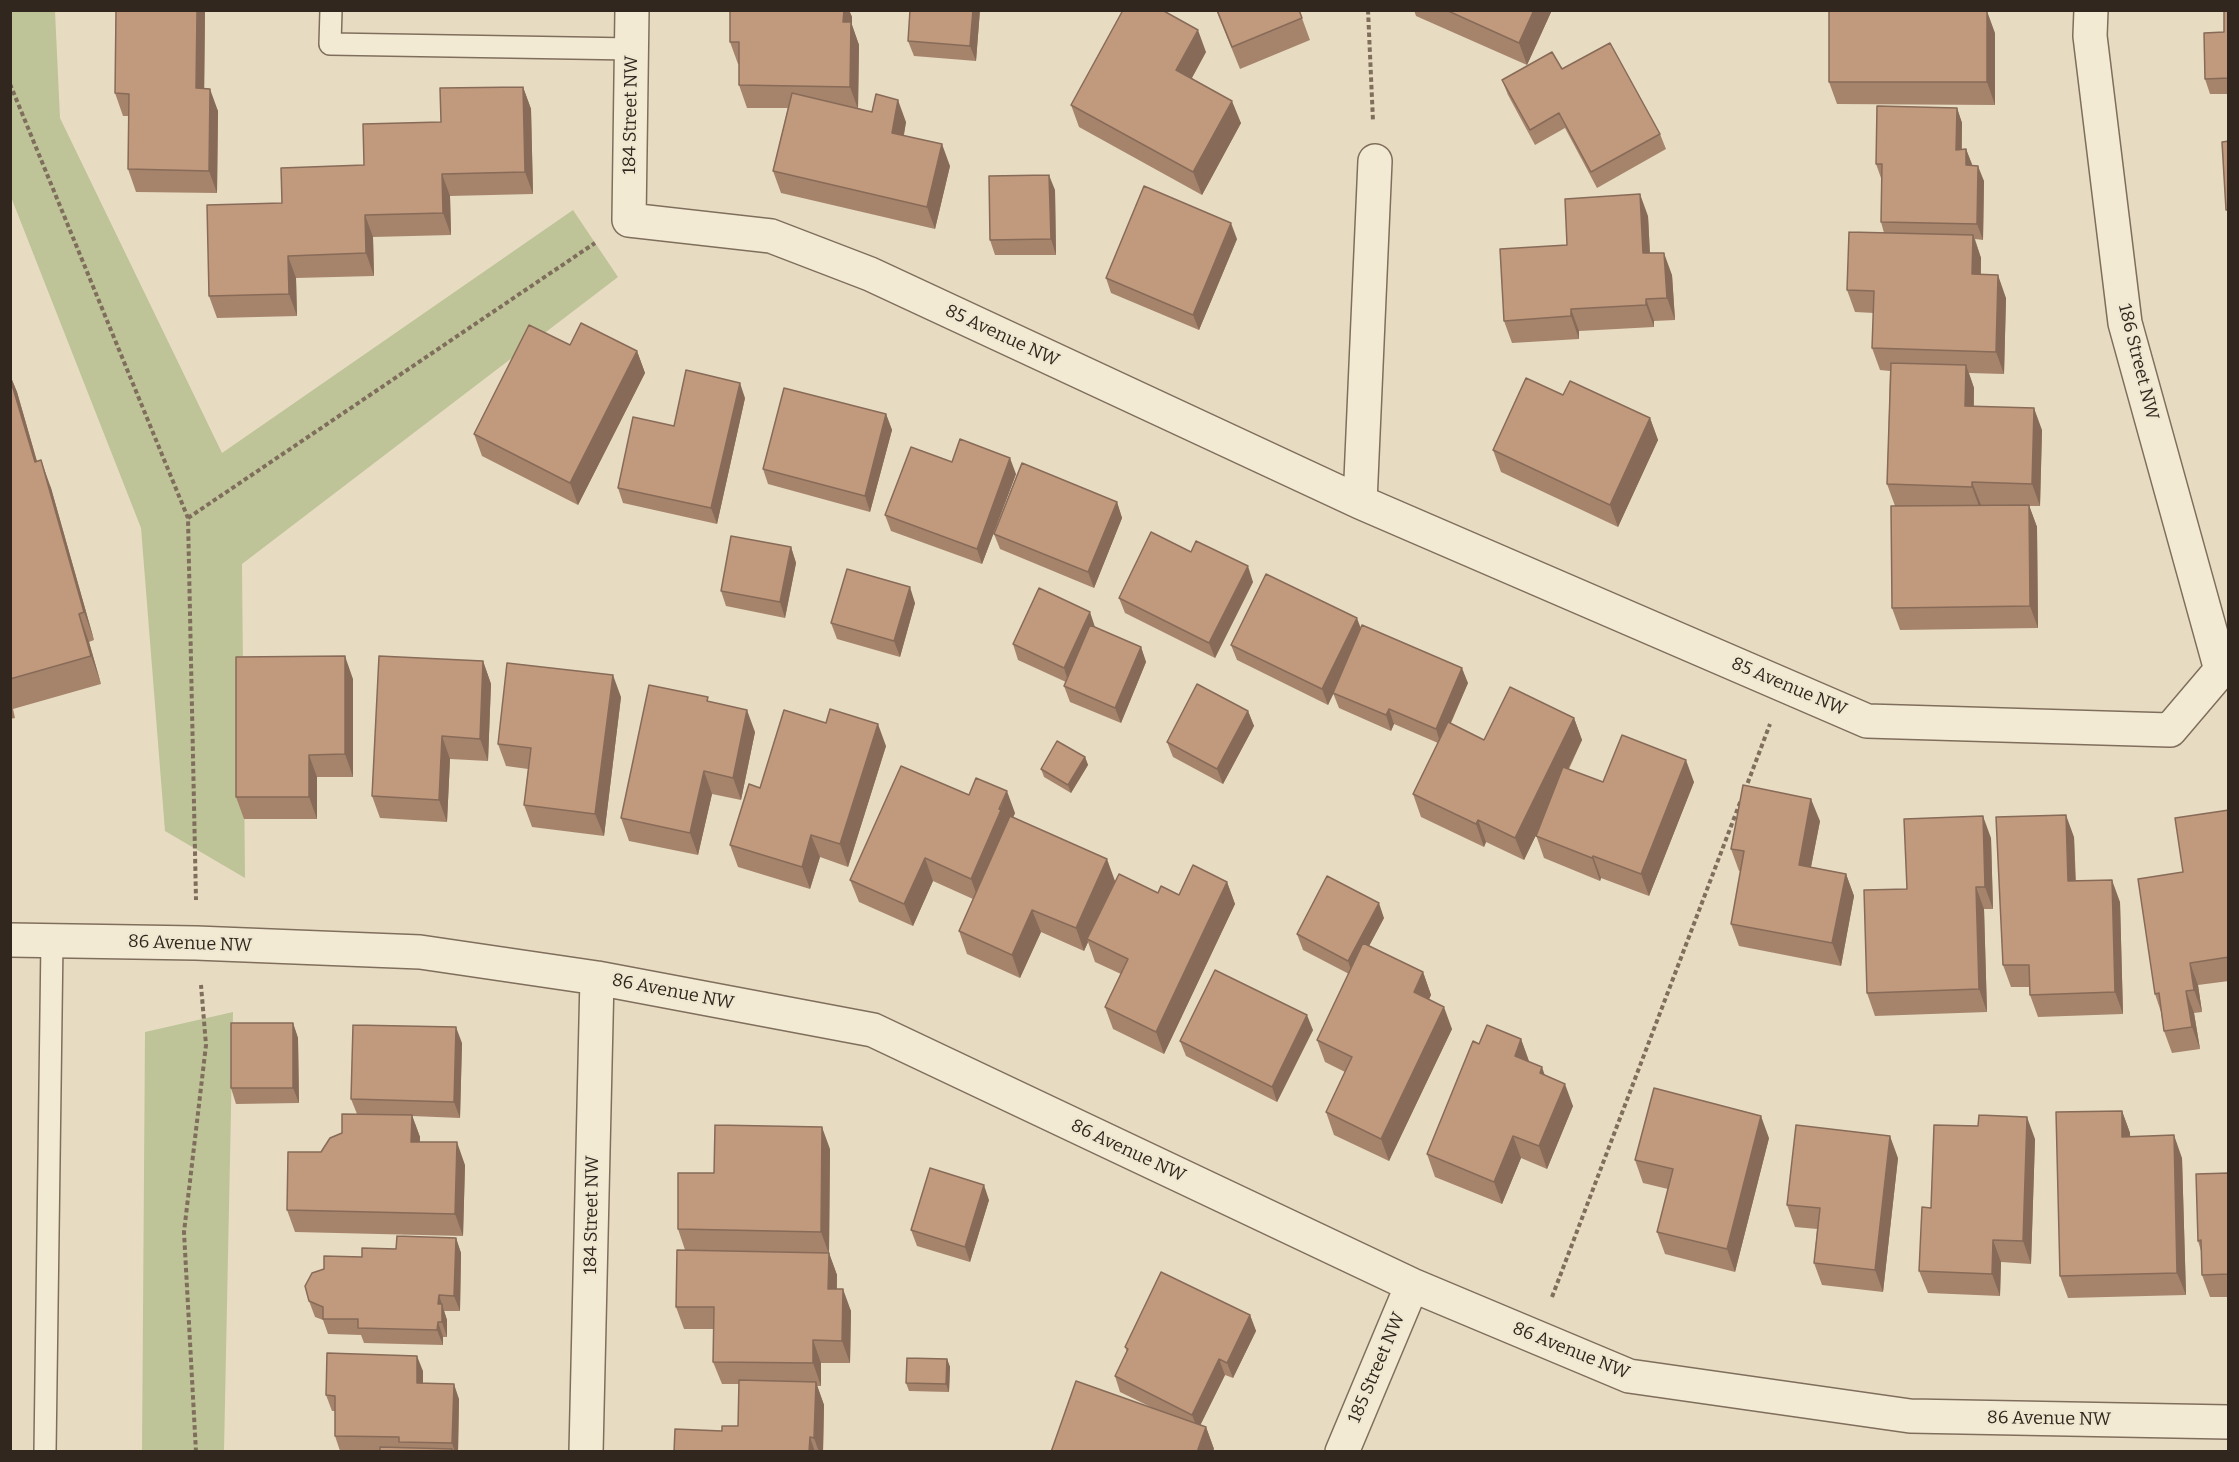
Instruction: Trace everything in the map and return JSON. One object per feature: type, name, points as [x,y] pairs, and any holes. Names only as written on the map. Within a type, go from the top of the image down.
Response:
[{"type":"street","name":"184 Street NW","points":[[629,220],[632,10]]},
{"type":"street","name":"186 Street NW","points":[[2091,10],[2090,36],[2125,324],[2221,670]]},
{"type":"street","points":[[1359,502],[1375,161]]},
{"type":"street","name":"85 Avenue NW","points":[[629,220],[771,236],[870,274],[1359,502],[1867,721],[2170,730],[2221,670]]},
{"type":"street","name":"86 Avenue NW","points":[[10,940],[420,952],[597,978],[873,1030],[1412,1285],[1629,1376],[1910,1416],[2229,1422]]},
{"type":"street","name":"184 Street NW","points":[[586,1452],[597,978]]},
{"type":"street","name":"185 Street NW","points":[[1341,1452],[1412,1285]]},
{"type":"lane","points":[[331,10],[330,44],[632,49]]},
{"type":"lane","points":[[45,1452],[52,941]]},
{"type":"path","points":[[1368,10],[1375,161]]},
{"type":"path","points":[[10,84],[188,518],[196,944],[207,1045],[184,1232],[196,1452]]},
{"type":"path","points":[[188,518],[629,220]]},
{"type":"path","points":[[1537,1337],[1785,686]]},
{"type":"green space","points":[[11,11],[55,11],[60,118],[222,453],[573,210],[618,277],[242,564],[245,878],[165,831],[141,528],[11,197]]},
{"type":"green space","points":[[233,1012],[224,1451],[142,1452],[145,1032]]},
{"type":"building","points":[[116,10],[197,10],[196,88],[210,89],[209,171],[128,169],[129,94],[115,93]]},
{"type":"building","points":[[730,10],[844,10],[843,22],[851,22],[850,87],[739,85],[739,42],[730,42]]},
{"type":"building","points":[[910,10],[973,10],[970,46],[908,41]]},
{"type":"building","points":[[1123,10],[1162,10],[1198,30],[1176,70],[1232,101],[1193,172],[1071,105]]},
{"type":"building","points":[[1217,10],[1299,10],[1302,18],[1232,47]]},
{"type":"building","points":[[1446,10],[1534,10],[1519,43]]},
{"type":"building","points":[[1829,10],[1987,11],[1987,82],[1829,82]]},
{"type":"building","points":[[2224,10],[2229,10],[2229,78],[2205,79],[2204,33],[2224,32]]},
{"type":"building","points":[[1610,43],[1660,134],[1591,172],[1559,113],[1530,130],[1502,80],[1552,52],[1562,69]]},
{"type":"building","points":[[523,87],[525,172],[442,174],[443,213],[365,215],[366,253],[288,256],[289,294],[209,296],[207,205],[282,203],[281,168],[364,165],[363,124],[441,122],[440,88]]},
{"type":"building","points":[[792,93],[872,112],[876,94],[898,100],[892,133],[942,144],[927,207],[773,171]]},
{"type":"building","points":[[1877,106],[1957,108],[1956,150],[1966,149],[1966,165],[1978,166],[1977,224],[1881,222],[1882,164],[1876,164]]},
{"type":"building","points":[[2229,141],[2229,210],[2226,210],[2222,142]]},
{"type":"building","points":[[1049,175],[1051,239],[990,240],[989,176]]},
{"type":"building","points":[[1144,186],[1231,223],[1193,315],[1106,278]]},
{"type":"building","points":[[1640,194],[1643,253],[1664,253],[1667,298],[1646,299],[1646,305],[1571,309],[1571,316],[1504,321],[1500,249],[1567,245],[1565,199]]},
{"type":"building","points":[[1849,232],[1973,235],[1972,274],[1998,275],[1996,352],[1872,348],[1874,291],[1847,290]]},
{"type":"building","points":[[581,323],[637,351],[570,483],[474,434],[529,325],[570,345]]},
{"type":"building","points":[[1891,363],[1966,365],[1965,406],[2034,408],[2032,484],[1972,482],[1972,487],[1887,484]]},
{"type":"building","points":[[686,370],[740,383],[711,508],[618,488],[633,417],[674,426]]},
{"type":"building","points":[[10,378],[35,462],[41,460],[84,612],[79,614],[91,656],[10,679]]},
{"type":"building","points":[[1526,378],[1563,395],[1570,381],[1650,418],[1610,505],[1493,450]]},
{"type":"building","points":[[784,388],[886,414],[865,496],[763,469]]},
{"type":"building","points":[[960,439],[1010,458],[977,549],[885,515],[911,447],[952,462]]},
{"type":"building","points":[[1022,463],[1117,502],[1088,572],[994,534]]},
{"type":"building","points":[[2029,505],[2030,606],[1892,608],[1891,506]]},
{"type":"building","points":[[1151,532],[1191,552],[1196,541],[1248,566],[1209,643],[1119,598]]},
{"type":"building","points":[[731,536],[791,547],[780,602],[721,591]]},
{"type":"building","points":[[847,569],[910,587],[894,641],[831,623]]},
{"type":"building","points":[[1266,574],[1357,618],[1322,689],[1231,645]]},
{"type":"building","points":[[1039,588],[1090,612],[1064,668],[1013,644]]},
{"type":"building","points":[[1090,625],[1141,647],[1115,708],[1064,686]]},
{"type":"building","points":[[1362,625],[1462,668],[1436,729],[1389,709],[1386,715],[1333,693]]},
{"type":"building","points":[[345,656],[345,754],[309,755],[309,797],[236,797],[236,657]]},
{"type":"building","points":[[379,656],[483,661],[480,739],[442,736],[439,800],[372,796]]},
{"type":"building","points":[[507,663],[613,675],[595,814],[524,805],[531,748],[498,744]]},
{"type":"building","points":[[1197,684],[1248,711],[1217,769],[1167,742]]},
{"type":"building","points":[[649,685],[708,697],[707,701],[747,710],[733,778],[704,771],[690,833],[621,818]]},
{"type":"building","points":[[1510,687],[1574,718],[1515,838],[1478,820],[1476,824],[1413,794],[1448,722],[1484,740]]},
{"type":"building","points":[[830,709],[878,724],[840,844],[811,835],[802,867],[730,845],[749,784],[760,788],[784,710],[826,723]]},
{"type":"building","points":[[1622,735],[1686,760],[1641,874],[1536,836],[1563,767],[1603,782]]},
{"type":"building","points":[[1057,741],[1085,757],[1068,785],[1041,769]]},
{"type":"building","points":[[901,766],[969,795],[976,778],[1007,791],[971,879],[925,858],[904,904],[850,880]]},
{"type":"building","points":[[1743,785],[1811,799],[1799,865],[1846,874],[1832,943],[1731,924],[1744,851],[1731,849]]},
{"type":"building","points":[[2229,810],[2229,957],[2190,963],[2194,990],[2186,991],[2192,1027],[2164,1031],[2159,993],[2155,994],[2138,879],[2183,872],[2175,818]]},
{"type":"building","points":[[2066,815],[2068,881],[2112,880],[2115,992],[2030,995],[2029,965],[2003,965],[1996,817]]},
{"type":"building","points":[[1010,816],[1107,859],[1076,928],[1032,910],[1012,955],[959,931]]},
{"type":"building","points":[[1983,816],[1985,887],[1976,887],[1979,989],[1867,993],[1864,890],[1907,889],[1904,819]]},
{"type":"building","points":[[1193,865],[1227,882],[1156,1032],[1105,1007],[1128,959],[1087,939],[1119,874],[1158,893],[1161,886],[1179,895]]},
{"type":"building","points":[[1327,876],[1379,903],[1348,961],[1297,934]]},
{"type":"building","points":[[1363,943],[1423,972],[1414,992],[1444,1007],[1381,1139],[1326,1112],[1352,1057],[1317,1040]]},
{"type":"building","points":[[1215,970],[1307,1015],[1272,1087],[1180,1041]]},
{"type":"building","points":[[231,1023],[293,1023],[293,1088],[231,1088]]},
{"type":"building","points":[[353,1025],[456,1027],[454,1102],[351,1099]]},
{"type":"building","points":[[1487,1025],[1521,1039],[1515,1056],[1542,1067],[1540,1073],[1565,1084],[1539,1146],[1513,1136],[1494,1182],[1427,1154],[1473,1041],[1479,1044]]},
{"type":"building","points":[[1654,1088],[1761,1116],[1727,1249],[1657,1232],[1673,1169],[1635,1160]]},
{"type":"building","points":[[2122,1111],[2122,1137],[2174,1135],[2177,1273],[2060,1276],[2056,1112]]},
{"type":"building","points":[[342,1114],[412,1115],[411,1142],[457,1142],[455,1214],[287,1210],[288,1152],[321,1152],[330,1138],[342,1133]]},
{"type":"building","points":[[1979,1115],[2027,1117],[2023,1241],[1993,1240],[1992,1274],[1919,1271],[1922,1207],[1931,1208],[1934,1125],[1978,1126]]},
{"type":"building","points":[[715,1125],[822,1127],[821,1232],[678,1229],[678,1173],[714,1173]]},
{"type":"building","points":[[1796,1125],[1890,1136],[1875,1270],[1814,1263],[1820,1208],[1787,1205]]},
{"type":"building","points":[[930,1168],[984,1185],[965,1247],[911,1230]]},
{"type":"building","points":[[2229,1173],[2229,1274],[2202,1275],[2201,1240],[2198,1241],[2196,1174]]},
{"type":"building","points":[[397,1236],[456,1238],[454,1296],[439,1295],[438,1304],[442,1304],[442,1322],[438,1322],[437,1330],[358,1328],[358,1319],[323,1319],[323,1307],[309,1301],[305,1286],[312,1273],[324,1269],[324,1256],[362,1257],[362,1248],[396,1249]]},
{"type":"building","points":[[677,1250],[829,1253],[828,1289],[843,1289],[842,1341],[813,1340],[813,1363],[713,1362],[714,1307],[676,1307]]},
{"type":"building","points":[[1161,1272],[1250,1315],[1227,1363],[1219,1359],[1192,1415],[1115,1376],[1128,1349],[1125,1347]]},
{"type":"building","points":[[327,1353],[417,1356],[417,1383],[454,1384],[452,1443],[399,1442],[399,1437],[335,1436],[335,1396],[326,1395]]},
{"type":"building","points":[[907,1358],[947,1359],[946,1384],[906,1383]]},
{"type":"building","points":[[739,1380],[816,1382],[814,1438],[810,1437],[809,1452],[674,1452],[675,1429],[722,1431],[722,1426],[738,1426]]},
{"type":"building","points":[[1076,1381],[1206,1427],[1197,1452],[1051,1452]]},
{"type":"building","points":[[380,1447],[452,1449],[452,1452],[380,1452]]}]
